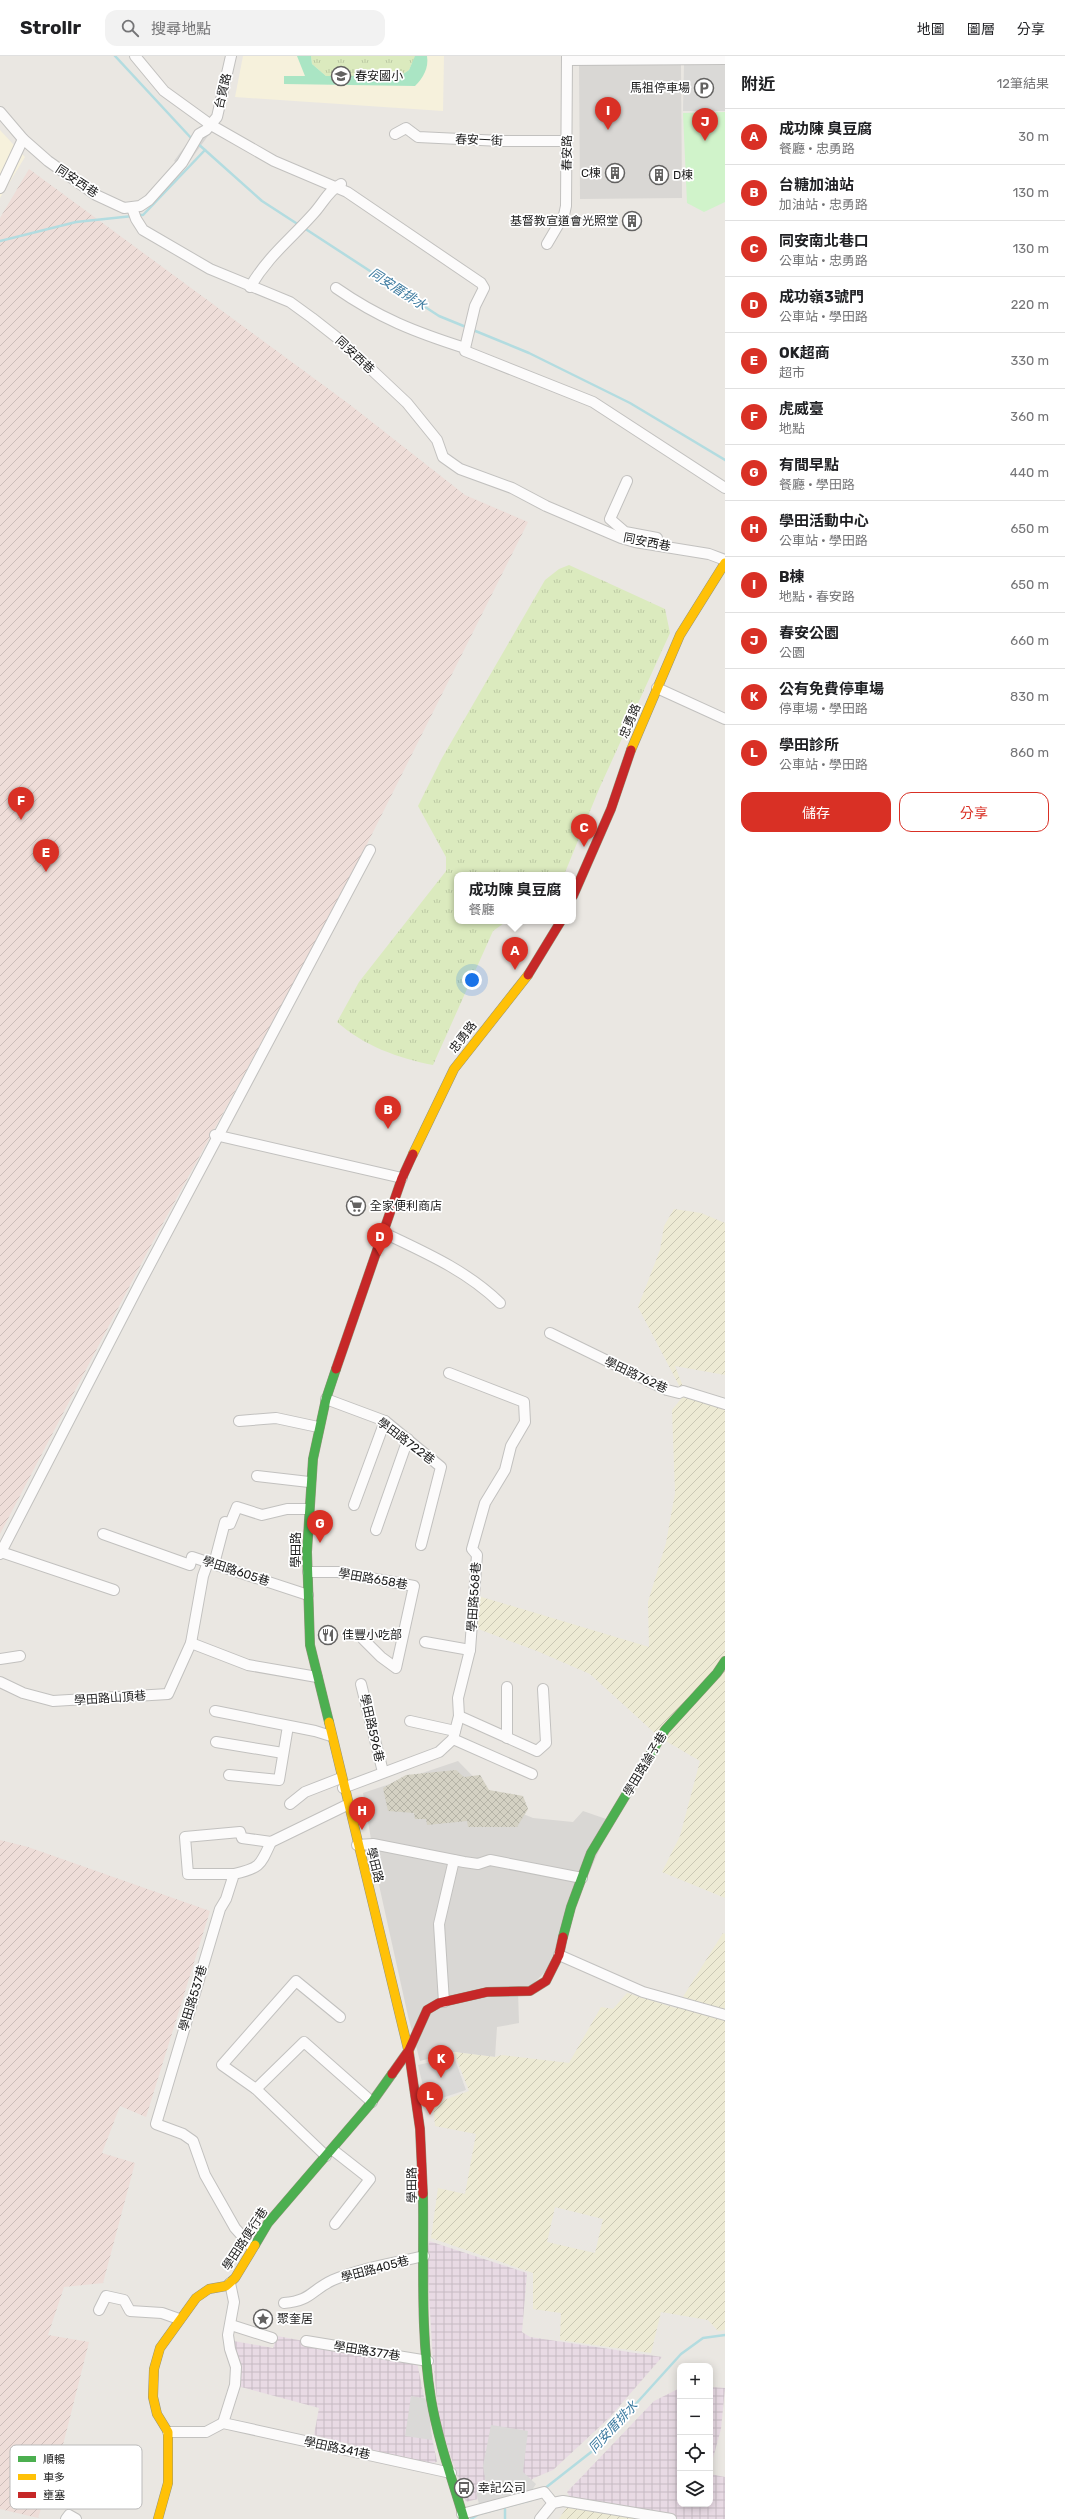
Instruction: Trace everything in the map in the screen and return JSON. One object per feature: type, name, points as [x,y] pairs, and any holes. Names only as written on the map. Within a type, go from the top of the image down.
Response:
[{"type":"main road","name":"忠勇路","points":[[576,889],[610,809],[635,738],[680,635],[725,563]]},
{"type":"main road","name":"忠勇路","points":[[402,1178],[454,1069],[532,969],[559,924]]},
{"type":"main road","name":"學田路","points":[[402,1178],[382,1232],[318,1427],[309,1482],[308,1509],[308,1595],[310,1645],[357,1845],[401,2023],[410,2050],[418,2097],[424,2154],[424,2308],[429,2381],[463,2517]]},
{"type":"main road","name":"學田路論子巷","points":[[410,2050],[427,2010],[444,2002],[488,1992],[530,1991],[546,1981],[559,1956],[571,1907],[591,1853],[665,1730],[717,1673],[725,1661]]},
{"type":"main road","name":"學田路便行巷","points":[[168,2432],[157,2414],[155,2403],[154,2369],[160,2348],[179,2319],[196,2298],[209,2289],[226,2286],[235,2278],[252,2247],[268,2223],[330,2153],[372,2102],[410,2050]]},
{"type":"main road","points":[[158,2519],[168,2483],[168,2432]]},
{"type":"street","points":[[135,56],[164,91],[211,125],[274,161],[339,185],[346,192],[481,283],[484,288],[475,306],[465,351],[593,402],[725,488]]},
{"type":"street","name":"台貿路","points":[[211,125],[217,117],[230,56]]},
{"type":"street","points":[[567,58],[725,59]]},
{"type":"street","name":"春安路","points":[[546,244],[564,215],[566,206],[568,141],[567,58]]},
{"type":"street","name":"同安西巷","points":[[0,112],[23,139],[48,161],[114,206],[132,208],[136,219],[143,230],[210,269],[290,302],[340,340],[407,403],[437,440],[443,457],[452,465],[512,488],[533,500],[621,538],[709,554],[725,560]]},
{"type":"street","points":[[132,208],[140,206],[149,200],[182,163],[199,134],[211,125]]},
{"type":"street","name":"春安一街","points":[[396,134],[406,128],[418,137],[501,141],[568,141]]},
{"type":"street","points":[[0,188],[23,139]]},
{"type":"street","points":[[250,286],[264,264],[339,185]]},
{"type":"street","points":[[336,288],[363,307],[397,325],[465,346]]},
{"type":"street","points":[[627,481],[610,519],[625,532],[658,538],[663,546]]},
{"type":"street","points":[[657,688],[725,719]]},
{"type":"street","points":[[114,1590],[0,1553],[216,1135],[370,850]]},
{"type":"street","points":[[216,1135],[402,1178]]},
{"type":"street","points":[[382,1232],[461,1270],[482,1286],[500,1303]]},
{"type":"street","name":"學田路762巷","points":[[550,1333],[667,1390],[679,1393],[683,1391],[725,1404]]},
{"type":"street","name":"學田路568巷","points":[[449,1374],[524,1402],[525,1407],[525,1422],[511,1446],[506,1470],[486,1503],[472,1549],[477,1555],[470,1650],[458,1698],[459,1716],[454,1735]]},
{"type":"street","name":"學田路722巷","points":[[326,1399],[385,1421],[441,1467],[421,1545]]},
{"type":"street","points":[[239,1421],[276,1418],[318,1427]]},
{"type":"street","points":[[354,1505],[385,1421]]},
{"type":"street","points":[[376,1530],[408,1439]]},
{"type":"street","points":[[257,1476],[309,1482]]},
{"type":"street","name":"學田路山頂巷","points":[[0,1682],[23,1693],[53,1701],[168,1694],[190,1643],[203,1576],[211,1563],[225,1522],[230,1524],[237,1507],[262,1515],[287,1509],[308,1509]]},
{"type":"street","name":"學田路605巷","points":[[103,1534],[190,1565],[192,1557],[308,1595]]},
{"type":"street","name":"學田路658巷","points":[[308,1572],[338,1572],[414,1586],[396,1668],[381,1657],[363,1638]]},
{"type":"street","points":[[425,1642],[470,1650]]},
{"type":"street","points":[[190,1643],[248,1665],[317,1677]]},
{"type":"street","points":[[0,1659],[20,1656]]},
{"type":"street","name":"學田路596巷","points":[[362,1684],[383,1772]]},
{"type":"street","points":[[507,1687],[507,1738]]},
{"type":"street","points":[[459,1716],[537,1751],[546,1743],[543,1689]]},
{"type":"street","points":[[215,1712],[316,1730],[332,1736]]},
{"type":"street","points":[[410,1721],[454,1735],[532,1774]]},
{"type":"street","points":[[229,1775],[279,1780],[288,1726]]},
{"type":"street","points":[[290,1804],[305,1792],[383,1772],[440,1752],[454,1735]]},
{"type":"street","points":[[216,1742],[283,1753]]},
{"type":"street","points":[[271,1842],[262,1862],[256,1868],[234,1874],[188,1874],[185,1837],[240,1832],[242,1838],[271,1842],[348,1804]]},
{"type":"street","points":[[357,1845],[373,1844],[478,1864],[490,1860],[582,1878]]},
{"type":"street","points":[[444,2002],[438,1924],[454,1860]]},
{"type":"street","name":"學田路537巷","points":[[234,1874],[226,1899],[220,1909],[156,2124],[183,2134],[193,2141],[205,2175],[235,2228],[252,2247]]},
{"type":"street","points":[[559,1956],[643,1992],[725,2015]]},
{"type":"street","points":[[335,2224],[370,2179],[330,2153],[256,2089],[222,2065],[296,1980],[340,2017]]},
{"type":"street","points":[[256,2089],[304,2042],[372,2102]]},
{"type":"street","name":"學田路405巷","points":[[284,2303],[300,2302],[332,2281],[352,2274],[424,2256]]},
{"type":"street","points":[[168,2432],[206,2432],[223,2423],[235,2385],[236,2367],[230,2349],[228,2335],[234,2302],[230,2283]]},
{"type":"street","points":[[99,2310],[106,2296],[124,2300],[130,2311],[162,2313],[179,2319]]},
{"type":"street","points":[[231,2325],[272,2338]]},
{"type":"street","name":"學田路377巷","points":[[306,2341],[428,2361]]},
{"type":"street","name":"學田路341巷","points":[[223,2423],[451,2473]]},
{"type":"street","points":[[463,2517],[544,2492],[553,2503]]},
{"type":"street","points":[[540,2519],[553,2503],[563,2501],[671,2519]]},
{"type":"street","points":[[66,2519],[69,2515],[76,2519]]},
{"type":"shaded area","name":"春安國小","points":[[243,56],[444,56],[443,111],[235,97]]},
{"type":"shaded area","points":[[681,64],[682,198],[580,199],[579,65]]},
{"type":"shaded area","name":"馬祖停車場","points":[[684,64],[725,64],[725,111],[683,111]]},
{"type":"shaded area","points":[[0,130],[25,157],[0,198]]},
{"type":"shaded area","points":[[29,169],[349,404],[465,495],[528,522],[338,902],[150,1247],[0,1534],[0,218]]},
{"type":"shaded area","points":[[674,1209],[701,1213],[725,1223],[725,1375],[675,1366],[684,1389],[725,1403],[725,1898],[662,1872],[680,1836],[700,1761],[659,1737],[590,1674],[537,1651],[473,1627],[475,1595],[649,1647],[648,1602],[666,1543],[675,1493],[672,1410],[684,1395],[638,1307],[660,1250],[664,1226]]},
{"type":"shaded area","points":[[458,1761],[501,1805],[533,1818],[573,1822],[583,1811],[612,1821],[546,1971],[527,1990],[518,1991],[519,2023],[497,2027],[495,2057],[454,2052],[420,2061],[408,2016],[379,1885],[363,1793]]},
{"type":"shaded area","points":[[456,1770],[464,1777],[480,1775],[489,1790],[523,1796],[528,1809],[517,1827],[468,1827],[467,1821],[427,1825],[426,1819],[415,1819],[414,1813],[388,1811],[383,1788],[406,1775]]},
{"type":"shaded area","points":[[0,1840],[28,1847],[210,1911],[146,2117],[120,2106],[102,2153],[135,2163],[103,2283],[64,2287],[48,2335],[89,2342],[63,2445],[10,2445],[10,2509],[41,2509],[38,2518],[0,2509]]},
{"type":"shaded area","points":[[723,1933],[725,1934],[725,2330],[718,2331],[708,2320],[661,2312],[651,2353],[560,2340],[561,2313],[533,2309],[533,2273],[431,2238],[438,2188],[465,2194],[476,2134],[435,2126],[433,2104],[469,2091],[454,2052],[495,2057],[502,2055],[569,2063],[601,2007],[613,2009],[627,1993],[676,2008]],"holes":[[[555,2207],[603,2219],[595,2253],[547,2242]]]},
{"type":"shaded area","points":[[454,2057],[466,2090],[427,2103],[418,2065]]},
{"type":"shaded area","points":[[429,2241],[527,2273],[522,2332],[530,2337],[662,2357],[609,2418],[553,2470],[534,2478],[521,2488],[466,2502],[439,2421],[433,2362],[427,2260]]},
{"type":"shaded area","points":[[277,2336],[417,2362],[437,2462],[426,2464],[314,2435],[319,2408],[234,2385],[228,2340],[273,2348]]},
{"type":"shaded area","points":[[713,2387],[725,2388],[721,2429],[713,2458]]},
{"type":"shaded area","points":[[677,2390],[677,2507],[713,2507],[713,2475],[725,2477],[725,2519],[679,2519],[583,2502],[570,2497],[567,2492],[654,2401]]},
{"type":"shaded area","points":[[411,2396],[428,2399],[432,2440],[405,2436]]},
{"type":"shaded area","points":[[491,2425],[528,2431],[523,2472],[536,2484],[530,2493],[479,2504],[476,2492],[487,2490],[483,2466]]},
{"type":"shaded area","points":[[568,2505],[646,2519],[559,2519]]},
{"type":"green space","points":[[297,56],[311,56],[312,64],[326,76],[400,76],[409,70],[415,56],[427,56],[427,65],[421,80],[415,86],[284,84],[284,76],[305,76]]},
{"type":"green space","points":[[311,56],[415,57],[409,70],[400,76],[326,76],[312,64]]},
{"type":"green space","points":[[725,112],[725,202],[704,212],[687,203],[683,113]]},
{"type":"green space","points":[[569,565],[665,609],[670,633],[599,789],[565,872],[454,872],[454,924],[503,924],[493,931],[433,1065],[394,1055],[358,1038],[337,1022],[359,982],[446,871],[446,857],[418,806],[442,758],[545,580],[559,569]]},
{"type":"pier","points":[[200,126],[210,133],[184,169],[174,161]]},
{"type":"waterway","name":"同安厝排水","points":[[115,56],[192,139]]},
{"type":"waterway","name":"同安厝排水","points":[[196,142],[262,201],[299,225]]},
{"type":"waterway","points":[[138,215],[143,215],[205,150]]},
{"type":"waterway","points":[[0,241],[76,222],[133,216]]},
{"type":"waterway","name":"同安厝排水","points":[[304,228],[439,316],[466,327]]},
{"type":"waterway","name":"同安厝排水","points":[[473,330],[529,353],[630,403],[725,460]]},
{"type":"waterway","name":"同安厝排水","points":[[544,2489],[595,2449],[681,2354],[703,2338],[725,2335]]},
{"type":"waterway","points":[[471,2519],[479,2514],[531,2500]]},
{"type":"waterway","name":"同安厝排水","points":[[505,2509],[505,2519]]},
{"type":"traffic: fast","points":[[329,1722],[310,1645],[307,1552],[313,1459],[326,1399],[336,1369]]},
{"type":"traffic: fast","points":[[563,1937],[571,1907],[591,1853],[665,1730],[717,1673],[725,1661]]},
{"type":"traffic: fast","points":[[255,2245],[268,2223],[372,2102],[392,2074]]},
{"type":"traffic: fast","points":[[423,2194],[424,2323],[425,2348],[431,2399],[437,2429],[464,2519]]},
{"type":"traffic: slow","points":[[631,750],[680,635],[725,563]]},
{"type":"traffic: slow","points":[[413,1154],[454,1069],[528,975]]},
{"type":"traffic: slow","points":[[329,1722],[409,2053]]},
{"type":"traffic: slow","points":[[158,2519],[168,2483],[168,2432],[157,2414],[153,2397],[154,2369],[160,2348],[196,2298],[209,2289],[226,2286],[235,2278],[255,2245]]},
{"type":"traffic: jam","points":[[576,889],[611,809],[631,750]]},
{"type":"traffic: jam","points":[[528,975],[559,924]]},
{"type":"traffic: jam","points":[[336,1369],[402,1178],[413,1154]]},
{"type":"traffic: jam","points":[[392,2074],[409,2050],[427,2010],[439,2003],[487,1992],[530,1991],[546,1981],[559,1955],[563,1937]]},
{"type":"traffic: jam","points":[[409,2053],[420,2129],[423,2194]]},
{"type":"place","name":"春安國小","points":[[341,76]]},
{"type":"place","name":"馬祖停車場","points":[[704,88]]},
{"type":"place","name":"B棟","points":[[608,130]]},
{"type":"place","name":"春安公園","points":[[705,141]]},
{"type":"place","name":"C棟","points":[[615,173]]},
{"type":"place","name":"D棟","points":[[659,175]]},
{"type":"place","name":"基督教宣道會光照堂","points":[[632,221]]},
{"type":"place","name":"虎威臺","points":[[21,820]]},
{"type":"place","name":"同安南北巷口","points":[[584,847]]},
{"type":"place","name":"OK超商","points":[[46,872]]},
{"type":"place","name":"成功陳 臭豆腐","points":[[515,970]]},
{"type":"place","name":"台糖加油站","points":[[388,1129]]},
{"type":"place","name":"全家便利商店","points":[[356,1206]]},
{"type":"place","name":"成功嶺3號門","points":[[380,1256]]},
{"type":"place","name":"有間早點","points":[[320,1543]]},
{"type":"place","name":"佳豐小吃部","points":[[328,1635]]},
{"type":"place","name":"學田活動中心","points":[[362,1830]]},
{"type":"place","name":"公有免費停車場","points":[[441,2078]]},
{"type":"place","name":"學田診所","points":[[430,2115]]},
{"type":"place","name":"聚奎居","points":[[263,2319]]},
{"type":"place","name":"幸記公司","points":[[464,2488]]}]
